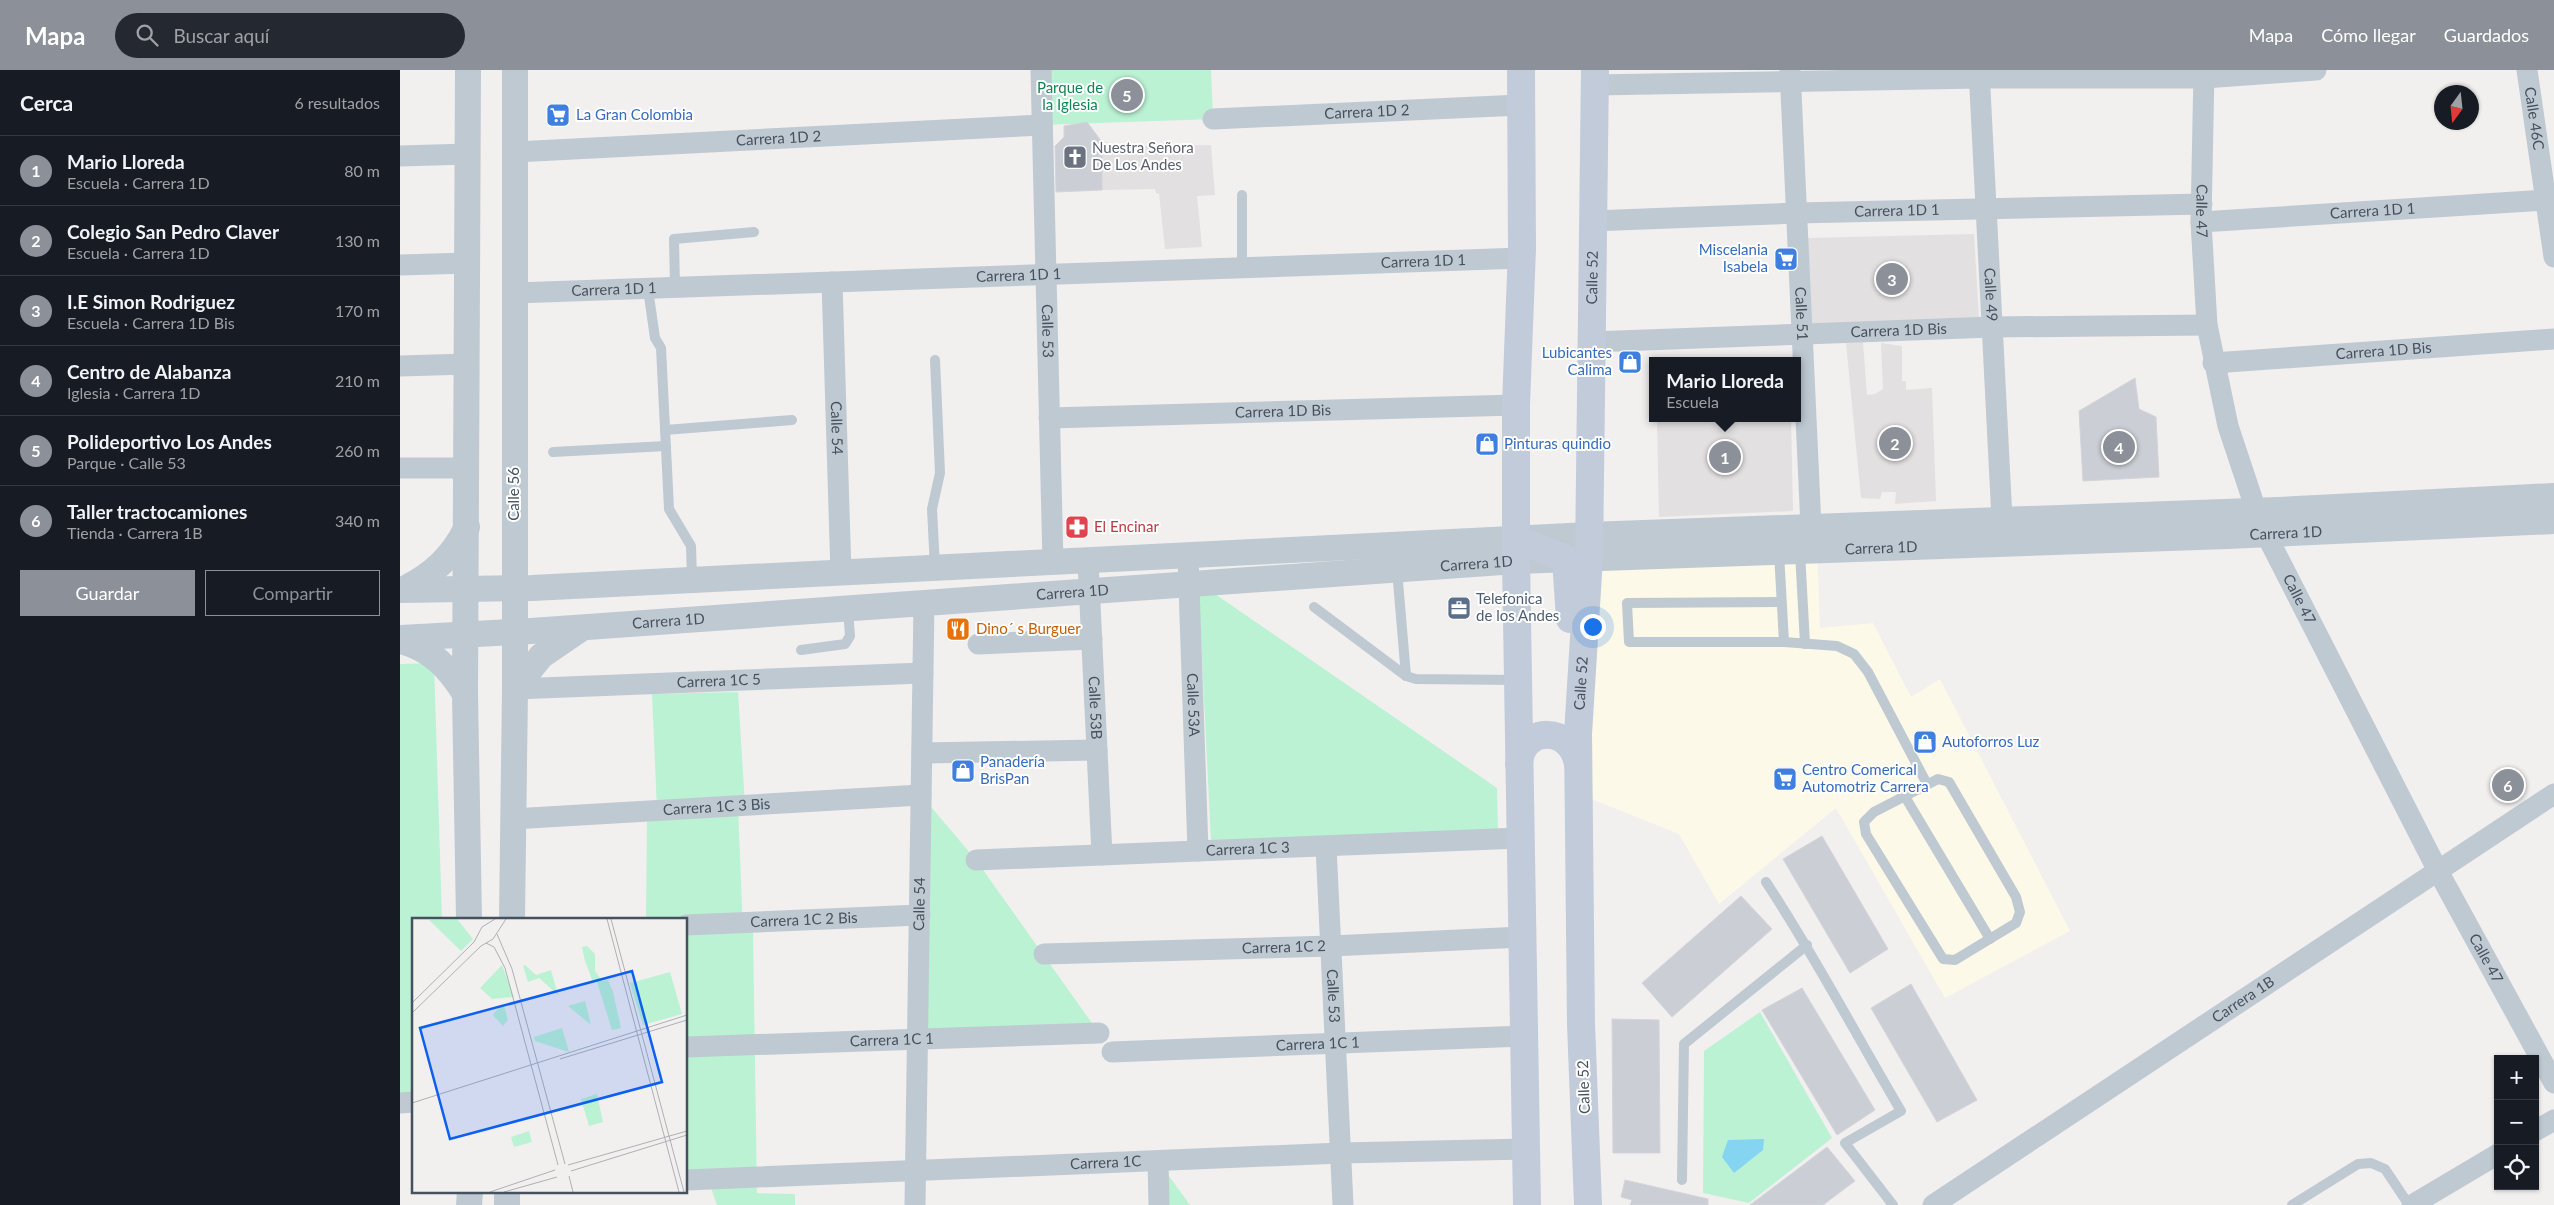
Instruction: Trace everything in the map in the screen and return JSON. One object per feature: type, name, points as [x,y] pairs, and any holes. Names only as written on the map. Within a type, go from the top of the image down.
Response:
[{"type":"main road","points":[[1521,70],[1522,258],[1516,405],[1518,766],[1527,1205]]},
{"type":"main road","name":"Calle 52","points":[[1588,1205],[1581,1024],[1578,734],[1581,551],[1591,342],[1595,77]]},
{"type":"main road","points":[[1517,550],[1581,551]]},
{"type":"main road","points":[[1518,766],[1519,757],[1528,743],[1543,735],[1560,737],[1567,742],[1573,748],[1578,764]]},
{"type":"street","points":[[468,70],[465,694],[469,918]]},
{"type":"street","name":"Calle 56","points":[[512,918],[515,690],[513,632],[515,70]]},
{"type":"street","name":"Calle 53","points":[[1041,70],[1053,564]]},
{"type":"street","points":[[1595,77],[2204,74],[2316,70]]},
{"type":"street","name":"Calle 46C","points":[[2527,70],[2554,257]]},
{"type":"street","name":"Calle 49","points":[[1979,74],[2002,519]]},
{"type":"street","name":"Calle 47","points":[[2204,74],[2202,213],[2207,325],[2213,363],[2228,426],[2262,522],[2438,871],[2554,1083]]},
{"type":"street","name":"Calle 51","points":[[1790,75],[1811,527]]},
{"type":"street","name":"Carrera 1D 2","points":[[1213,119],[1520,105]]},
{"type":"street","name":"Carrera 1D 2","points":[[515,152],[1042,125]]},
{"type":"street","points":[[400,156],[468,154]]},
{"type":"street","name":"Carrera 1D 1","points":[[1592,221],[1986,208],[2202,213],[2546,200]]},
{"type":"street","name":"Carrera 1D 1","points":[[515,294],[1522,258]]},
{"type":"street","points":[[400,265],[468,263]]},
{"type":"street","name":"Calle 54","points":[[832,282],[841,574]]},
{"type":"street","name":"Carrera 1D Bis","points":[[1591,342],[1992,327],[2207,325]]},
{"type":"street","name":"Carrera 1D Bis","points":[[2213,363],[2554,338]]},
{"type":"street","points":[[400,366],[468,364]]},
{"type":"street","name":"Carrera 1D Bis","points":[[1049,418],[1516,405]]},
{"type":"street","points":[[400,468],[467,468]]},
{"type":"street","name":"Carrera 1D","points":[[1581,551],[1790,551],[2262,522],[2554,496]]},
{"type":"street","name":"Carrera 1D","points":[[1581,551],[1811,527],[2002,519],[2262,522],[2554,521]]},
{"type":"street","points":[[400,590],[428,576],[445,562],[458,545],[467,526]]},
{"type":"street","name":"Carrera 1D","points":[[400,639],[1189,584],[1396,558],[1517,550]]},
{"type":"street","name":"Carrera 1D","points":[[400,590],[514,588],[1188,557],[1396,558]]},
{"type":"street","name":"Calle 53A","points":[[1188,557],[1198,851]]},
{"type":"street","name":"Calle 53B","points":[[1088,562],[1091,591],[1102,855]]},
{"type":"street","name":"Calle 54","points":[[915,1205],[924,602]]},
{"type":"street","points":[[515,690],[541,656],[585,627]]},
{"type":"street","points":[[400,639],[425,650],[438,659],[450,670],[465,694]]},
{"type":"street","points":[[978,644],[1092,639]]},
{"type":"street","name":"Carrera 1C 5","points":[[515,690],[923,673]]},
{"type":"street","points":[[922,754],[1097,750]]},
{"type":"street","name":"Carrera 1B","points":[[1933,1205],[2554,794]]},
{"type":"street","name":"Carrera 1C 3 Bis","points":[[512,818],[921,795]]},
{"type":"street","name":"Carrera 1C 3","points":[[976,860],[1520,838]]},
{"type":"street","name":"Calle 53","points":[[1326,846],[1343,1205]]},
{"type":"street","name":"Carrera 1C 2 Bis","points":[[688,925],[920,914]]},
{"type":"street","name":"Carrera 1C 2","points":[[1044,954],[1331,946],[1522,937]]},
{"type":"street","name":"Carrera 1C 1","points":[[688,1047],[1099,1033]]},
{"type":"street","name":"Carrera 1C 1","points":[[1112,1052],[1524,1036]]},
{"type":"street","points":[[2539,1129],[2554,1120]]},
{"type":"street","name":"Carrera 1C","points":[[688,1180],[1341,1153],[1526,1149]]},
{"type":"street","points":[[2410,1205],[2494,1156]]},
{"type":"street","points":[[1158,1161],[1159,1205]]},
{"type":"street","points":[[469,1205],[470,1192]]},
{"type":"street","points":[[507,1192],[507,1205]]},
{"type":"lane","points":[[1242,195],[1242,268]]},
{"type":"lane","points":[[674,288],[674,239],[754,232]]},
{"type":"lane","points":[[648,289],[655,338],[661,348],[669,509],[690,546],[692,580]]},
{"type":"lane","points":[[935,360],[940,473],[932,509],[936,570]]},
{"type":"lane","points":[[665,430],[792,420]]},
{"type":"lane","points":[[553,452],[666,446]]},
{"type":"lane","points":[[1784,642],[1781,602],[1790,551]]},
{"type":"lane","points":[[1790,551],[1805,644]]},
{"type":"lane","points":[[1396,558],[1406,676]]},
{"type":"lane","points":[[1781,602],[1628,603],[1629,642],[1784,642],[1837,646],[1854,654],[1868,672],[1927,784]]},
{"type":"lane","points":[[1314,607],[1406,676],[1416,679],[1519,680]]},
{"type":"lane","points":[[801,650],[845,644],[850,636],[848,608]]},
{"type":"lane","points":[[1938,778],[1949,782],[2016,897],[2020,912],[2016,923],[1955,960],[1943,959],[1866,834],[1864,822],[1874,812],[1927,784],[1938,778]]},
{"type":"lane","points":[[1904,795],[1990,939]]},
{"type":"lane","points":[[1766,882],[1807,945],[1839,1006],[1901,1111],[1845,1143],[1893,1205]]},
{"type":"lane","points":[[1682,1180],[1684,1044],[1807,945]]},
{"type":"lane","points":[[2292,1205],[2358,1164],[2371,1163],[2385,1170],[2410,1205]]},
{"type":"shaded area","points":[[1102,142],[1108,143],[1108,150],[1127,146],[1211,145],[1215,195],[1197,196],[1202,247],[1165,249],[1159,194],[1156,193],[1155,189],[1102,190]]},
{"type":"shaded area","points":[[1974,234],[1979,319],[1810,326],[1805,238]]},
{"type":"shaded area","points":[[1863,342],[1867,395],[1875,394],[1883,389],[1881,343],[1902,346],[1902,381],[1906,381],[1906,390],[1932,388],[1936,501],[1895,504],[1896,492],[1882,492],[1880,499],[1861,498],[1846,343]]},
{"type":"shaded area","points":[[1657,422],[1791,422],[1793,511],[1659,517]]},
{"type":"shaded area","name":"Centro Comerical Automotriz Carrera","points":[[1817,550],[1820,628],[1873,623],[1911,697],[1940,679],[2070,931],[1945,998],[1836,808],[1719,904],[1679,834],[1579,794],[1589,558]]},
{"type":"green space","name":"Parque de la Iglesia","points":[[1041,70],[1211,70],[1213,119],[1042,125]]},
{"type":"green space","points":[[1215,594],[1497,788],[1498,831],[1211,842],[1199,596]]},
{"type":"green space","points":[[434,663],[442,918],[412,918],[412,1097],[400,1097],[400,664]]},
{"type":"green space","points":[[738,692],[745,805],[738,806],[743,931],[753,932],[757,1193],[795,1194],[795,1205],[717,1205],[709,1182],[688,1182],[688,918],[646,918],[647,811],[657,810],[652,694]]},
{"type":"green space","points":[[921,795],[976,860],[1099,1033],[918,1037]]},
{"type":"green space","points":[[1760,1012],[1832,1138],[1749,1203],[1703,1193],[1704,1051]]},
{"type":"green space","points":[[1158,1161],[1190,1205],[1159,1205]]},
{"type":"water","points":[[1764,1139],[1763,1150],[1734,1173],[1722,1157],[1728,1140]]},
{"type":"building","name":"Nuestra Señora De Los Andes","points":[[1087,122],[1102,142],[1102,190],[1056,192],[1055,146],[1064,137],[1064,126]]},
{"type":"building","points":[[2135,378],[2139,409],[2156,417],[2159,477],[2083,481],[2079,411]]},
{"type":"building","points":[[1822,836],[1888,949],[1850,973],[1783,859]]},
{"type":"building","points":[[1741,896],[1772,929],[1672,1017],[1642,983]]},
{"type":"building","points":[[1911,984],[1977,1100],[1937,1122],[1871,1008]]},
{"type":"building","points":[[1802,988],[1875,1110],[1837,1135],[1762,1010]]},
{"type":"building","points":[[1612,1019],[1659,1020],[1660,1153],[1613,1153]]},
{"type":"building","points":[[1827,1147],[1855,1181],[1823,1205],[1750,1205]]},
{"type":"building","points":[[1625,1180],[1708,1199],[1708,1205],[1630,1205],[1632,1200],[1621,1197]]},
{"type":"place","name":"Polideportivo Los Andes","points":[[1127,95]]},
{"type":"place","name":"La Gran Colombia","points":[[558,115]]},
{"type":"place","name":"Nuestra Señora De Los Andes","points":[[1075,157]]},
{"type":"place","name":"Miscelania Isabela","points":[[1786,259]]},
{"type":"place","name":"I.E Simon Rodriguez","points":[[1892,279]]},
{"type":"place","name":"Lubicantes Calima","points":[[1630,362]]},
{"type":"place","name":"Colegio San Pedro Claver","points":[[1895,443]]},
{"type":"place","name":"Pinturas quindio","points":[[1487,444]]},
{"type":"place","name":"Centro de Alabanza","points":[[2119,447]]},
{"type":"place","name":"Mario Lloreda","points":[[1725,457]]},
{"type":"place","name":"El Encinar","points":[[1077,527]]},
{"type":"place","name":"Telefonica de los Andes","points":[[1459,608]]},
{"type":"place","name":"Dino´ s Burguer","points":[[958,629]]},
{"type":"place","name":"Autoforros Luz","points":[[1925,742]]},
{"type":"place","name":"Panadería BrisPan","points":[[963,771]]},
{"type":"place","name":"Centro Comerical Automotriz Carrera","points":[[1785,779]]},
{"type":"place","name":"Taller tractocamiones","points":[[2508,785]]}]
